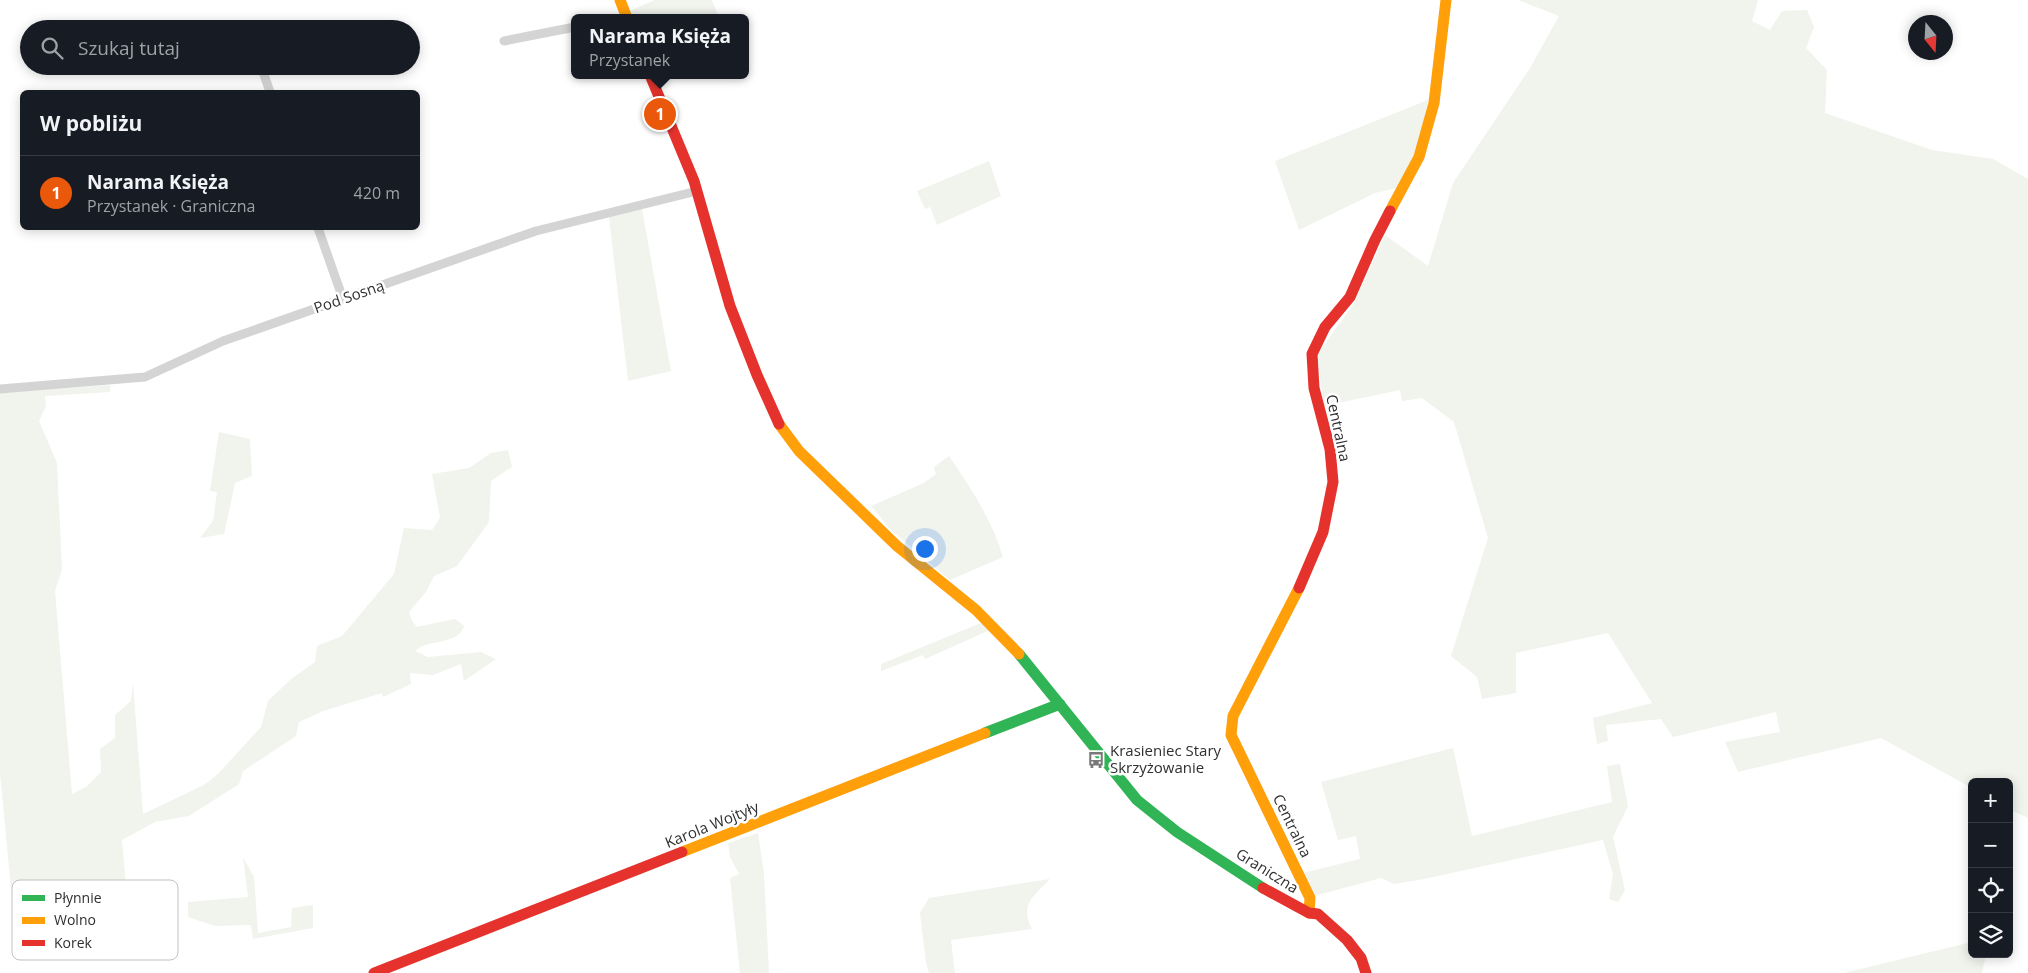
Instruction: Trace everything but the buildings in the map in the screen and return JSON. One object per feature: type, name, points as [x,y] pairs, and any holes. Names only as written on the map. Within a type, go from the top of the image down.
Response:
[{"type":"street","points":[[620,0],[623,14]]},
{"type":"street","name":"Centralna","points":[[1309,913],[1310,898],[1231,735],[1233,716],[1306,575],[1323,532],[1333,482],[1330,449],[1314,388],[1312,354],[1325,326],[1350,296],[1375,240],[1419,157],[1434,103],[1446,0]]},
{"type":"street","points":[[504,41],[571,28]]},
{"type":"street","points":[[264,75],[269,90]]},
{"type":"street","points":[[652,79],[697,191]]},
{"type":"street","name":"Graniczna","points":[[697,191],[730,306],[757,375],[780,426],[799,451],[897,546],[976,610],[1011,644],[1137,800],[1177,832],[1274,894],[1309,913],[1318,914],[1347,940],[1361,958],[1366,973]]},
{"type":"street","name":"Pod Sosną","points":[[0,389],[91,383],[145,376],[223,341],[536,231],[697,191]]},
{"type":"street","points":[[319,230],[343,299]]},
{"type":"street","name":"Karola Wojtyły","points":[[374,973],[1060,704]]},
{"type":"shaded area","points":[[655,0],[712,0],[717,14],[630,14],[629,11]]},
{"type":"shaded area","points":[[1518,0],[1758,0],[1752,21],[1770,30],[1782,11],[1807,10],[1814,27],[1806,48],[1827,70],[1825,113],[1932,150],[1993,159],[2028,179],[2028,818],[2013,811],[2013,778],[1968,778],[1968,786],[1881,738],[1738,772],[1725,742],[1780,732],[1776,712],[1673,737],[1661,719],[1606,725],[1608,741],[1597,744],[1593,718],[1652,703],[1608,633],[1516,653],[1516,693],[1482,699],[1477,677],[1451,656],[1488,538],[1454,422],[1422,398],[1402,401],[1400,390],[1324,406],[1317,355],[1354,303],[1385,235],[1428,266],[1453,183],[1530,68],[1559,16]]},
{"type":"shaded area","points":[[1428,100],[1417,150],[1398,188],[1375,193],[1299,230],[1275,161]]},
{"type":"shaded area","points":[[989,161],[1001,196],[937,225],[930,207],[925,209],[917,191]]},
{"type":"shaded area","points":[[642,209],[671,371],[628,381],[609,217]]},
{"type":"shaded area","points":[[110,385],[110,392],[45,396],[46,406],[39,421],[57,463],[62,569],[55,591],[72,794],[86,787],[101,772],[100,749],[115,738],[115,715],[131,701],[133,683],[143,814],[204,785],[217,775],[261,727],[268,701],[290,680],[315,662],[317,646],[342,636],[394,574],[404,528],[432,530],[440,518],[432,474],[469,468],[491,453],[508,450],[512,467],[491,481],[489,522],[457,566],[434,576],[426,592],[409,612],[412,621],[417,627],[455,619],[464,626],[456,637],[427,644],[415,651],[428,657],[481,652],[496,659],[464,681],[461,664],[433,675],[410,673],[411,684],[383,697],[382,693],[323,711],[299,722],[296,736],[243,771],[239,784],[189,816],[155,822],[122,840],[126,880],[12,880],[11,889],[0,773],[0,393]]},
{"type":"shaded area","points":[[219,432],[250,439],[252,476],[235,483],[224,534],[200,538],[213,521],[217,492],[210,491]]},
{"type":"shaded area","points":[[949,456],[987,517],[1003,557],[950,580],[890,529],[871,506],[924,483],[936,474],[934,467]]},
{"type":"shaded area","points":[[981,623],[990,630],[925,659],[923,655],[881,671],[881,664]]},
{"type":"shaded area","points":[[1453,748],[1472,836],[1612,802],[1607,766],[1620,764],[1628,806],[1613,837],[1625,890],[1618,902],[1609,899],[1613,874],[1603,840],[1424,879],[1394,884],[1381,878],[1314,896],[1303,873],[1360,859],[1356,836],[1338,840],[1321,782]]},
{"type":"shaded area","points":[[758,833],[764,874],[769,973],[740,973],[730,878],[739,874],[730,857],[728,843]]},
{"type":"shaded area","points":[[243,857],[254,877],[258,933],[291,927],[292,908],[313,905],[313,928],[253,939],[251,925],[215,926],[188,917],[188,902],[248,897]]},
{"type":"shaded area","points":[[1050,879],[1030,901],[1027,913],[1032,929],[951,940],[955,973],[929,973],[920,913],[929,898]]},
{"type":"shaded area","points":[[1968,943],[1968,958],[1985,958],[1982,973],[1844,973]]},
{"type":"traffic: fast","points":[[1019,654],[1137,800],[1177,832],[1263,888]]},
{"type":"traffic: fast","points":[[985,733],[1060,704]]},
{"type":"traffic: slow","points":[[620,0],[625,14]]},
{"type":"traffic: slow","points":[[1390,211],[1419,157],[1434,103],[1446,0]]},
{"type":"traffic: slow","points":[[779,424],[799,451],[897,546],[976,610],[1019,654]]},
{"type":"traffic: slow","points":[[1299,588],[1233,716],[1231,735],[1310,898],[1309,913]]},
{"type":"traffic: slow","points":[[682,852],[985,733]]},
{"type":"traffic: jam","points":[[652,79],[694,181],[730,306],[757,375],[779,424]]},
{"type":"traffic: jam","points":[[1299,588],[1323,532],[1333,482],[1330,449],[1314,388],[1312,354],[1325,327],[1350,297],[1390,211]]},
{"type":"traffic: jam","points":[[374,973],[682,852]]},
{"type":"traffic: jam","points":[[1263,888],[1309,913],[1318,914],[1347,940],[1361,958],[1366,973]]},
{"type":"place","name":"Narama Księża","points":[[660,114]]},
{"type":"place","name":"Krasieniec Stary Skrzyżowanie","points":[[1096,760]]}]
